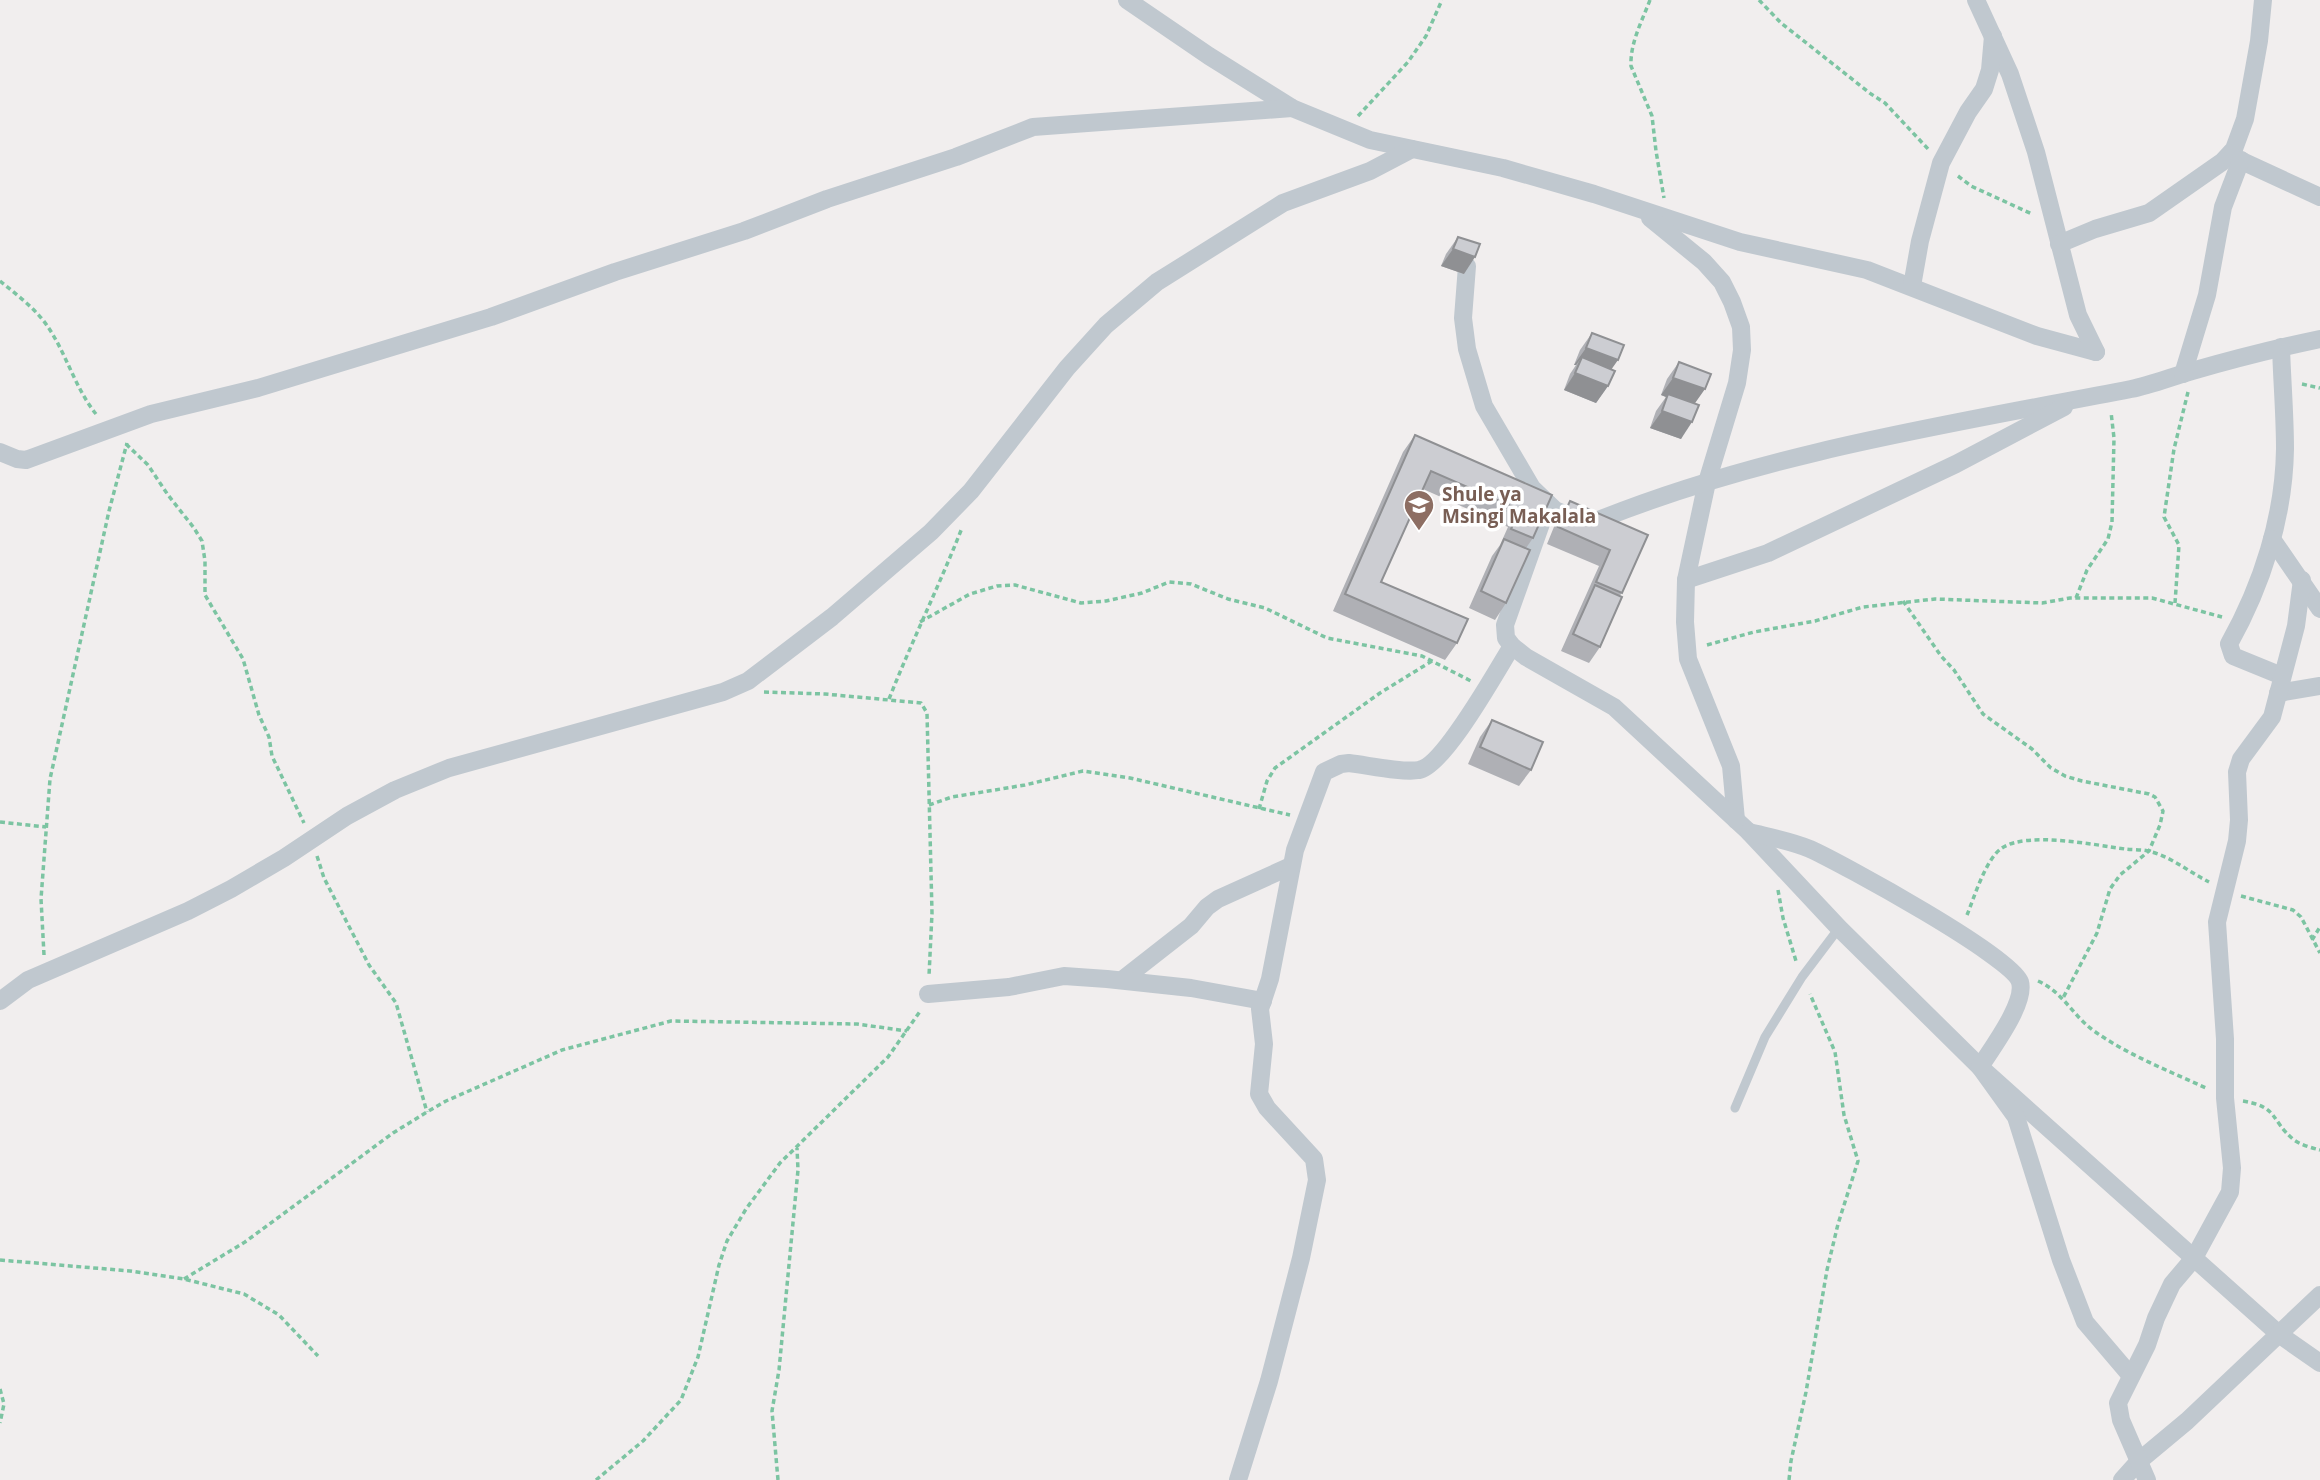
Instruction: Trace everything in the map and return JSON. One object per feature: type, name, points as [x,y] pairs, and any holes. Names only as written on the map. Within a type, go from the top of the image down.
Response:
[{"type":"street","points":[[1127,0],[1292,108],[1370,140],[1503,168],[1740,242],[1867,270],[2037,336],[2096,352],[2078,315],[2036,152],[2010,74],[1976,0]]},
{"type":"street","points":[[2187,373],[2207,295],[2235,158],[2234,149],[2245,119],[2259,41],[2263,0]]},
{"type":"street","points":[[1912,286],[1920,242],[1941,163],[1968,112],[1984,89],[1990,70],[1993,34]]},
{"type":"street","points":[[0,452],[26,460],[132,421],[258,388],[491,317],[615,272],[744,231],[827,199],[956,157],[1033,127],[1292,108]]},
{"type":"street","points":[[0,1001],[27,980],[188,911],[284,858],[347,816],[395,790],[449,768],[723,692],[748,681],[832,617],[931,532],[971,491],[1067,368],[1106,325],[1157,282],[1283,203],[1370,171],[1412,149]]},
{"type":"street","points":[[2059,244],[2095,229],[2149,213],[2222,162],[2235,158],[2320,197]]},
{"type":"street","points":[[1639,210],[1704,262],[1722,282],[1741,327],[1742,350],[1737,383],[1707,482],[1686,580],[1685,622],[1688,650],[1696,680],[1731,766],[1742,826]]},
{"type":"street","points":[[1467,266],[1463,318],[1467,349],[1484,406],[1532,488],[1555,510],[1584,522],[1596,521],[1707,482],[1866,441],[2133,388],[2281,347],[2320,339]]},
{"type":"street","points":[[2281,347],[2285,451],[2272,539],[2253,600],[2230,644],[2234,656],[2280,685],[2320,686]]},
{"type":"street","points":[[1686,580],[1768,553],[1956,464],[2083,397]]},
{"type":"street","points":[[1548,504],[1505,625],[1506,638],[1512,646],[1526,657],[1614,706],[1742,826],[1839,928],[1980,1067],[2280,1335],[2320,1363]]},
{"type":"street","points":[[2272,539],[2320,609]]},
{"type":"street","points":[[2147,1480],[2119,1412],[2118,1403],[2172,1284],[2194,1258],[2230,1192],[2232,1168],[2225,1098],[2225,1039],[2217,922],[2237,841],[2237,772],[2241,759],[2272,717],[2296,626],[2302,580]]},
{"type":"street","points":[[1238,1480],[1279,1344],[1317,1181],[1314,1159],[1267,1108],[1259,1094],[1264,1044],[1260,1009],[1270,979],[1291,866],[1306,818],[1324,772],[1341,764],[1419,770],[1427,767],[1444,752],[1512,646]]},
{"type":"street","points":[[1742,826],[1807,848],[1843,866],[1960,933],[2016,973],[2021,989],[2019,1002],[1980,1067]]},
{"type":"street","points":[[1122,980],[1191,926],[1207,907],[1218,899],[1291,866]]},
{"type":"street","points":[[928,993],[1009,987],[1064,976],[1191,988],[1263,1002]]},
{"type":"street","points":[[1980,1067],[2015,1117],[2061,1260],[2085,1322],[2131,1376]]},
{"type":"street","points":[[2123,1480],[2139,1461],[2280,1335],[2320,1295]]},
{"type":"lane","points":[[1735,1108],[1765,1037],[1802,977],[1839,928]]},
{"type":"path","points":[[1345,130],[1408,61],[1426,36],[1442,0]]},
{"type":"path","points":[[1650,0],[1637,33],[1631,66],[1652,116],[1660,183],[1670,220]]},
{"type":"path","points":[[1759,0],[1781,23],[1885,103],[1941,163],[1971,186],[2053,223]]},
{"type":"path","points":[[0,281],[37,313],[49,328],[81,394],[110,429]]},
{"type":"path","points":[[2175,603],[2179,545],[2164,517],[2174,449],[2185,412],[2187,373]]},
{"type":"path","points":[[2076,598],[2087,570],[2108,539],[2112,522],[2114,438],[2109,392]]},
{"type":"path","points":[[46,972],[41,899],[50,779],[109,511],[132,421]]},
{"type":"path","points":[[126,444],[148,465],[202,541],[205,594],[243,659],[259,715],[269,737],[272,756],[312,839],[324,878],[369,965],[396,1003],[427,1112]]},
{"type":"path","points":[[889,699],[963,526]]},
{"type":"path","points":[[920,622],[970,594],[997,586],[1015,585],[1081,603],[1142,593],[1169,582],[1191,584],[1228,599],[1265,608],[1327,638],[1422,656],[1486,688]]},
{"type":"path","points":[[1688,650],[1754,632],[1815,621],[1863,607],[1903,601],[1975,599],[2042,603],[2076,598],[2152,598],[2241,622]]},
{"type":"path","points":[[1903,601],[1941,656],[1954,670],[1983,715],[2065,776],[2149,794],[2155,797],[2163,811],[2149,851],[2120,875],[2110,889],[2097,933],[2063,998]]},
{"type":"path","points":[[1259,809],[1267,781],[1275,768],[1380,693],[1432,661]]},
{"type":"path","points":[[596,1480],[643,1440],[681,1400],[698,1357],[727,1241],[780,1163],[888,1057],[908,1031],[928,993],[932,913],[928,713],[921,703],[889,699],[759,692]]},
{"type":"path","points":[[929,805],[952,797],[1025,785],[1083,771],[1130,778],[1306,818]]},
{"type":"path","points":[[0,822],[46,827]]},
{"type":"path","points":[[1960,933],[1987,868],[2001,848],[2013,843],[2067,840],[2149,851],[2174,860],[2224,890],[2293,910],[2301,917],[2320,953]]},
{"type":"path","points":[[1773,857],[1783,918],[1802,977],[1835,1052],[1844,1115],[1858,1161],[1827,1270],[1806,1392],[1790,1461],[1789,1480]]},
{"type":"path","points":[[2312,940],[2320,927]]},
{"type":"path","points":[[2016,973],[2053,988],[2092,1030],[2118,1047],[2225,1098],[2262,1104],[2296,1141],[2320,1150]]},
{"type":"path","points":[[184,1279],[245,1242],[393,1133],[427,1112],[562,1050],[671,1021],[857,1024],[908,1031]]},
{"type":"path","points":[[778,1480],[772,1411],[779,1370],[798,1170],[797,1146]]},
{"type":"path","points":[[0,1260],[130,1271],[184,1279],[244,1294],[279,1315],[318,1356]]},
{"type":"path","points":[[0,1389],[4,1404],[0,1423]]},
{"type":"building","points":[[1458,237],[1480,244],[1475,257],[1453,249]]},
{"type":"building","points":[[1592,333],[1624,345],[1618,360],[1586,348]]},
{"type":"building","points":[[1582,357],[1615,371],[1608,386],[1575,373]]},
{"type":"building","points":[[1679,362],[1711,374],[1705,389],[1673,378]]},
{"type":"building","points":[[1668,394],[1699,405],[1692,422],[1662,411]]},
{"type":"building","points":[[1415,435],[1552,495],[1533,538],[1511,529],[1520,510],[1431,471],[1381,582],[1468,619],[1457,643],[1345,594]]},
{"type":"building","points":[[1570,501],[1648,535],[1622,593],[1596,582],[1610,550],[1558,527]]},
{"type":"building","points":[[1504,539],[1530,550],[1506,603],[1481,591]]},
{"type":"building","points":[[1595,585],[1622,597],[1600,647],[1573,634]]},
{"type":"building","points":[[1492,720],[1543,742],[1531,770],[1480,747]]},
{"type":"place","name":"Shule ya Msingi Makalala","points":[[1419,532]]}]
